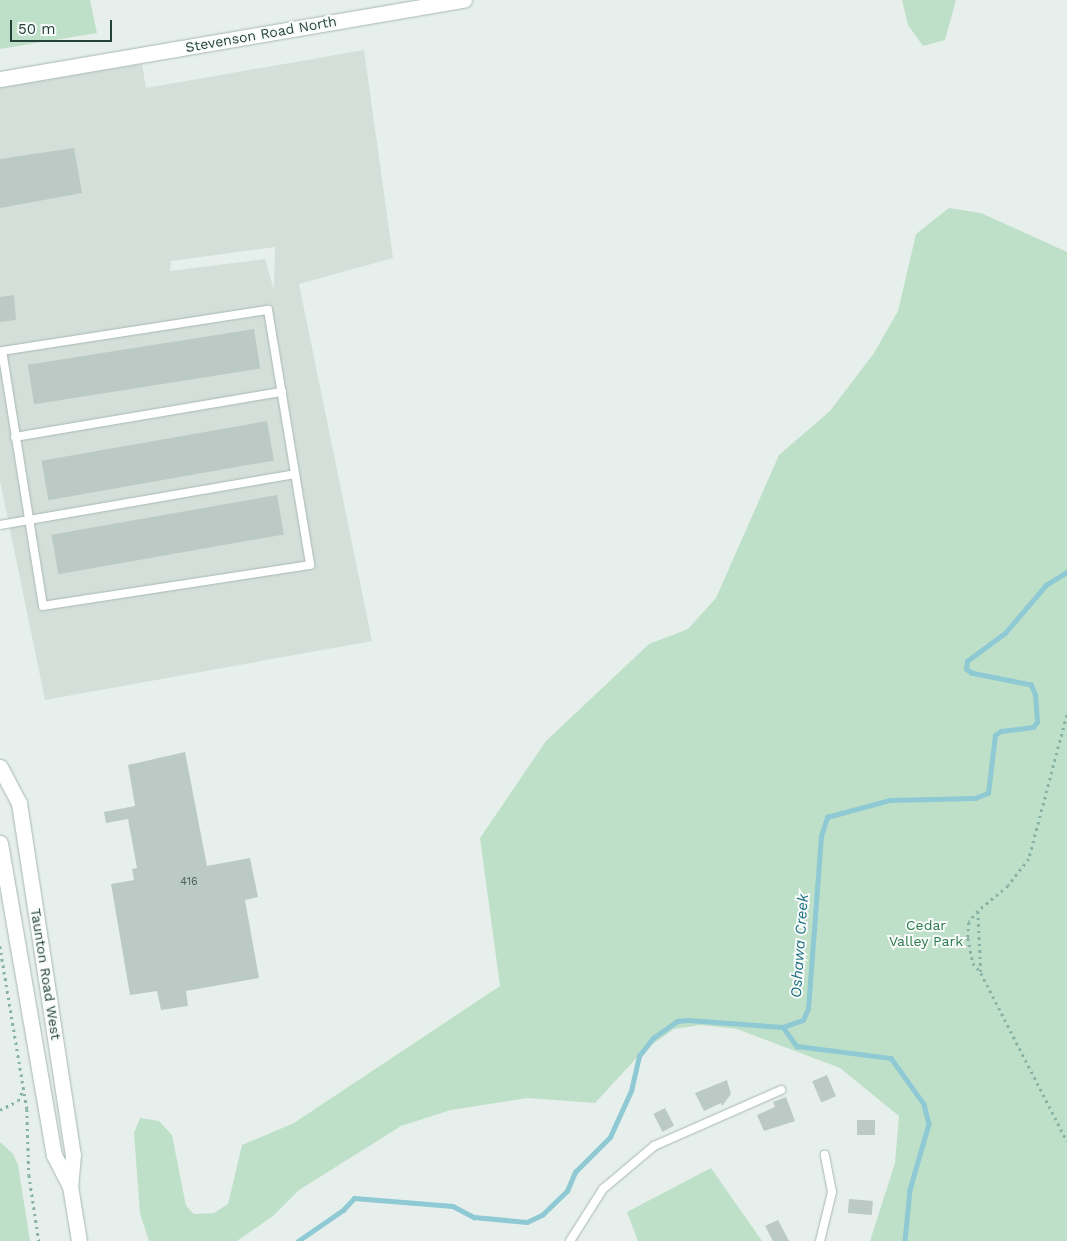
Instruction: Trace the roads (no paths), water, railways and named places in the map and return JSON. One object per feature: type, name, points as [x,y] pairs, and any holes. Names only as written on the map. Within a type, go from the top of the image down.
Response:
[{"type":"main road","name":"Stevenson Road North","points":[[0,79],[464,0]]},
{"type":"main road","name":"Taunton Road West","points":[[0,767],[19,803],[74,1154],[70,1186],[79,1240]]},
{"type":"main road","name":"Taunton Road West","points":[[0,842],[54,1155],[70,1186]]},
{"type":"lane","points":[[268,310],[282,392],[310,565],[43,606],[2,351],[268,310]]},
{"type":"lane","points":[[15,437],[282,392]]},
{"type":"lane","points":[[0,525],[295,474]]},
{"type":"lane","points":[[570,1241],[603,1189],[654,1146],[781,1090]]},
{"type":"lane","points":[[820,1241],[832,1192],[825,1155]]},
{"type":"waterway","name":"Oshawa Creek","points":[[298,1241],[343,1210],[354,1198],[453,1206],[474,1217],[527,1222],[542,1215],[567,1191],[575,1172],[610,1137],[631,1091],[639,1056],[653,1038],[677,1021],[688,1020],[783,1027],[803,1020],[808,1009],[821,836],[827,817],[890,800],[975,798],[988,793],[995,735],[1001,731],[1033,727],[1037,722],[1035,695],[1031,685],[971,673],[966,669],[967,661],[1005,633],[1046,585],[1067,572]]},
{"type":"waterway","points":[[783,1027],[797,1046],[891,1058],[924,1104],[929,1124],[910,1190],[905,1241]]},
{"type":"park label","name":"Cedar Valley Park","points":[[926,934]]}]
